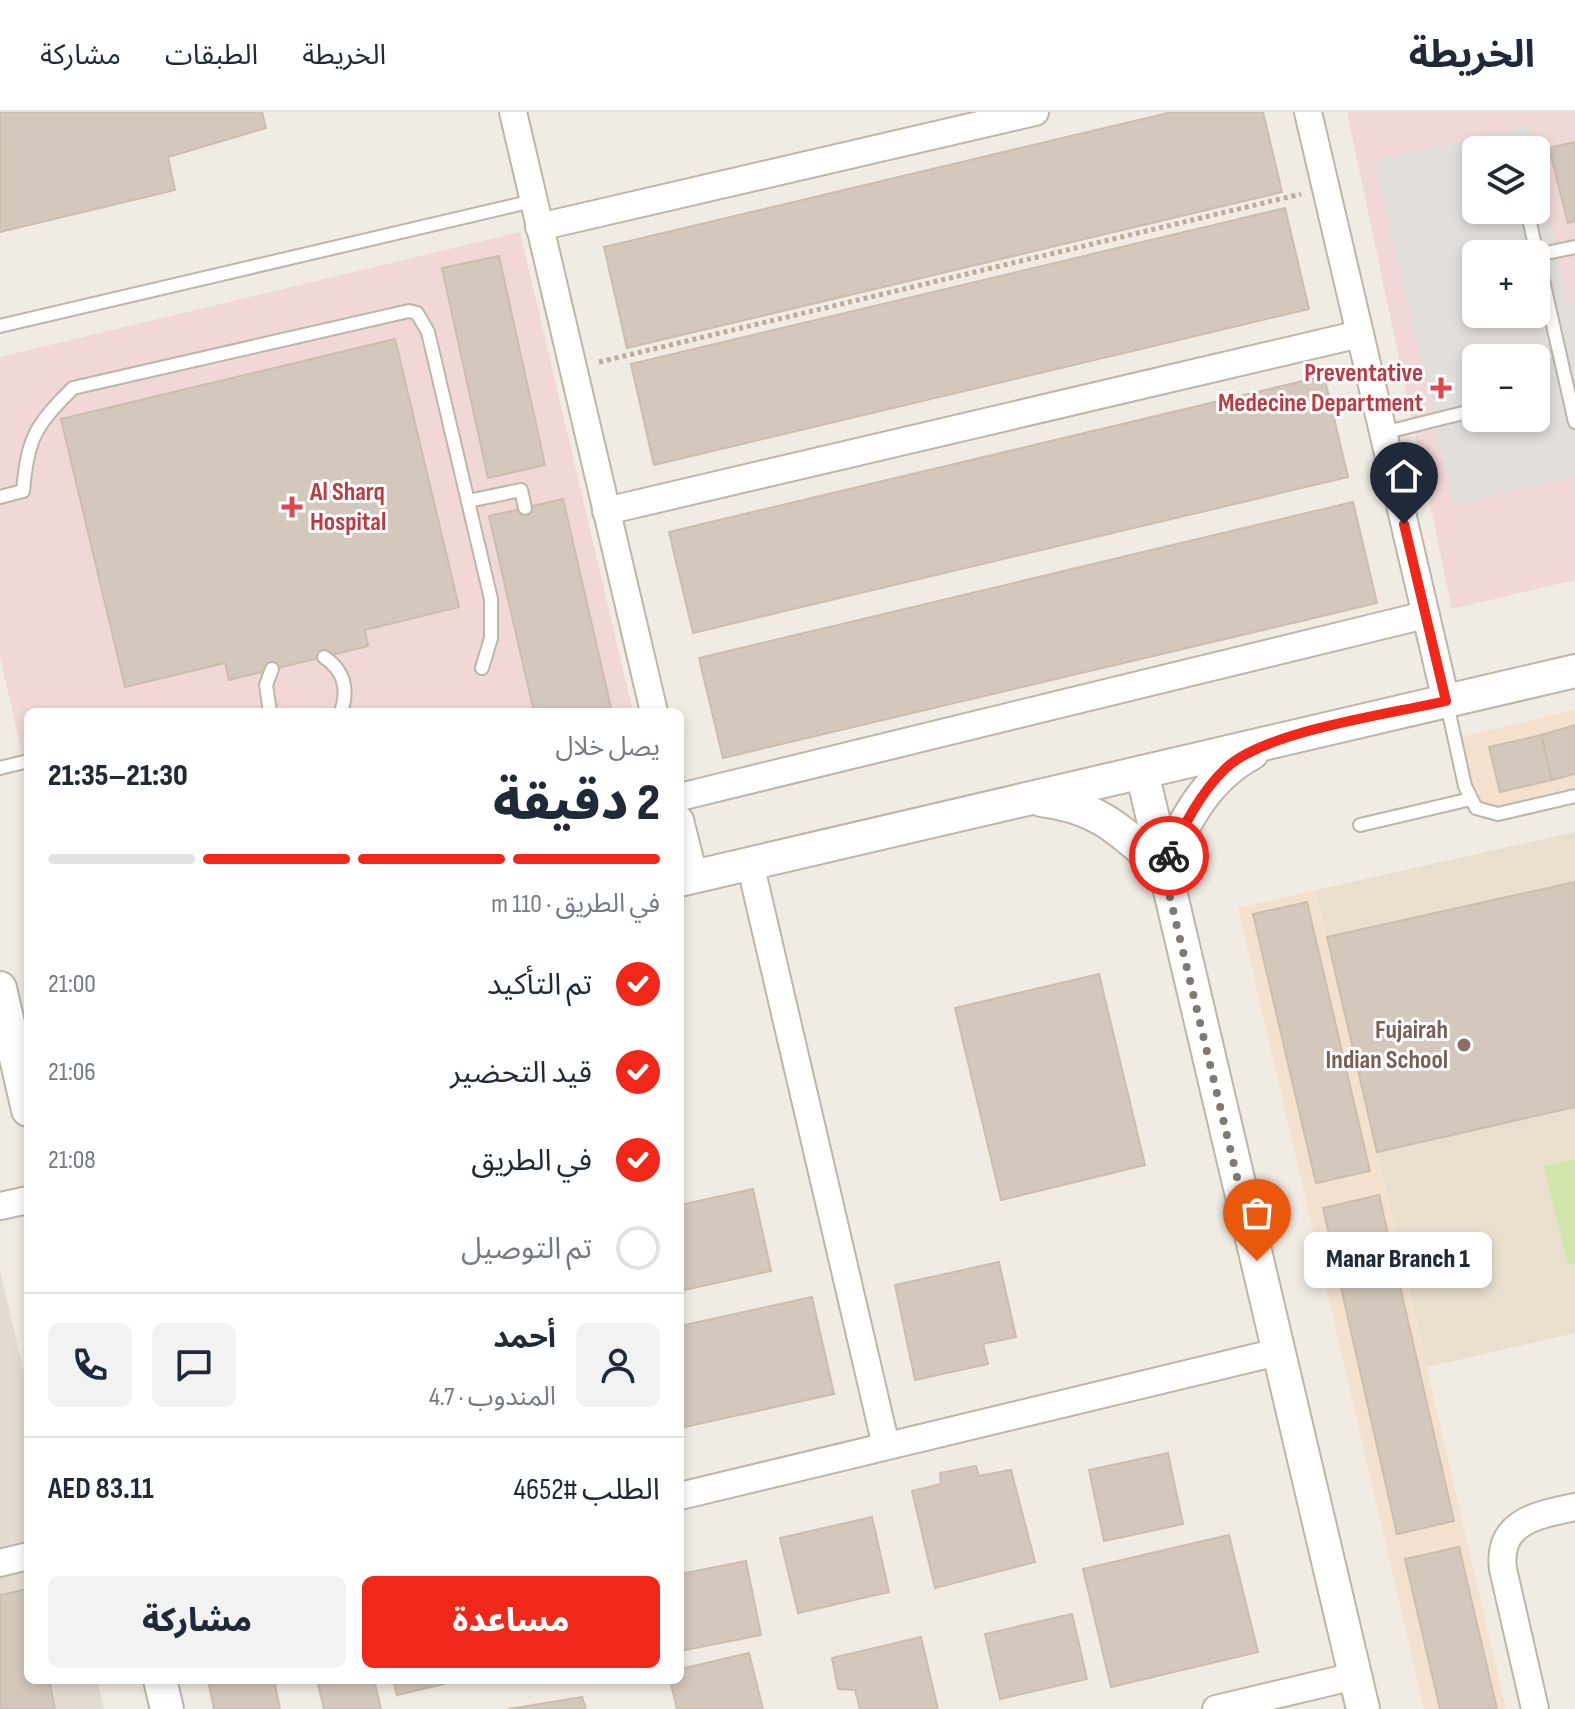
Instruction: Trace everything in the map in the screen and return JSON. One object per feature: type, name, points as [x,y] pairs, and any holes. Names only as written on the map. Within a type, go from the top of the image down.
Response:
[{"type":"street","points":[[513,112],[653,708]]},
{"type":"street","points":[[539,227],[1035,112]]},
{"type":"street","points":[[1308,112],[1446,701]]},
{"type":"street","points":[[606,511],[1360,334]]},
{"type":"street","points":[[684,796],[1425,615]]},
{"type":"street","points":[[684,853],[687,878],[1575,671]]},
{"type":"street","points":[[1163,868],[1187,818],[1226,767],[1277,740]]},
{"type":"street","points":[[1142,772],[1363,1709]]},
{"type":"street","points":[[1029,798],[1073,803],[1115,826],[1163,868]]},
{"type":"street","points":[[750,863],[886,1446]]},
{"type":"street","points":[[0,988],[20,1034],[24,1072]]},
{"type":"street","points":[[0,1206],[24,1201]]},
{"type":"street","points":[[684,1495],[1278,1352]]},
{"type":"street","points":[[1535,1709],[1503,1569],[1503,1546],[1524,1520],[1575,1507]]},
{"type":"street","points":[[0,1563],[24,1557]]},
{"type":"street","points":[[1216,1709],[1355,1676]]},
{"type":"street","points":[[161,1684],[167,1709]]},
{"type":"lane","points":[[0,326],[533,201]]},
{"type":"lane","points":[[1550,252],[1575,247]]},
{"type":"lane","points":[[0,497],[23,491],[26,461],[39,422],[73,388],[409,311],[423,319],[428,332],[491,599],[491,638],[482,668]]},
{"type":"lane","points":[[1550,312],[1575,422]]},
{"type":"lane","points":[[1383,433],[1462,413]]},
{"type":"lane","points":[[468,501],[521,490],[525,508]]},
{"type":"lane","points":[[324,657],[339,670],[345,685],[342,708]]},
{"type":"lane","points":[[269,708],[266,685],[272,669]]},
{"type":"lane","points":[[1446,701],[1465,786],[1476,808],[1498,814],[1575,796]]},
{"type":"lane","points":[[0,768],[24,762]]},
{"type":"lane","points":[[1360,825],[1471,799]]},
{"type":"path","points":[[572,368],[1325,188]]},
{"type":"shaded area","name":"Preventative Medecine Department","points":[[1347,112],[1575,112],[1575,580],[1452,609]]},
{"type":"shaded area","points":[[1528,125],[1531,136],[1481,136]]},
{"type":"shaded area","points":[[1462,140],[1462,224],[1550,224],[1550,222],[1569,305],[1575,304],[1575,477],[1454,505],[1374,161]]},
{"type":"shaded area","name":"Al Sharq Hospital","points":[[520,232],[632,708],[24,708],[24,762],[0,657],[0,357]]},
{"type":"shaded area","points":[[1575,710],[1575,790],[1479,812],[1460,737]]},
{"type":"shaded area","name":"Fujairah Indian School","points":[[1575,832],[1575,1333],[1427,1367],[1316,890]]},
{"type":"shaded area","points":[[1316,890],[1506,1709],[1424,1709],[1238,908]]},
{"type":"shaded area","points":[[0,1271],[24,1372],[24,1684],[98,1684],[104,1709],[0,1709]]},
{"type":"green space","points":[[1575,1159],[1575,1263],[1568,1265],[1544,1166]]},
{"type":"building","points":[[0,112],[262,112],[266,128],[168,157],[175,190],[0,232]]},
{"type":"building","points":[[1172,112],[1263,112],[1282,192],[627,348],[604,247]]},
{"type":"building","points":[[1575,142],[1575,221],[1568,223],[1550,148]]},
{"type":"building","points":[[1285,208],[1309,309],[654,465],[631,364]]},
{"type":"building","points":[[499,256],[545,465],[488,478],[442,268]]},
{"type":"building","points":[[395,339],[459,607],[365,630],[368,646],[229,680],[225,663],[125,687],[61,419]]},
{"type":"building","points":[[1324,376],[1348,477],[693,633],[669,532]]},
{"type":"building","points":[[563,499],[611,708],[533,708],[489,516]]},
{"type":"building","points":[[1353,502],[1377,603],[723,758],[699,658]]},
{"type":"building","points":[[1575,725],[1575,774],[1552,780],[1541,735]]},
{"type":"building","points":[[1541,735],[1552,780],[1500,792],[1489,747]]},
{"type":"building","points":[[1575,882],[1575,1107],[1377,1152],[1327,937]]},
{"type":"building","points":[[1307,902],[1370,1171],[1316,1183],[1253,914]]},
{"type":"building","points":[[1099,974],[1145,1165],[1001,1200],[955,1008]]},
{"type":"building","points":[[753,1189],[771,1271],[684,1290],[684,1204]]},
{"type":"building","points":[[1379,1195],[1454,1521],[1397,1534],[1323,1208]]},
{"type":"building","points":[[999,1262],[1016,1337],[983,1344],[988,1364],[915,1380],[895,1285]]},
{"type":"building","points":[[812,1297],[834,1394],[684,1427],[684,1325]]},
{"type":"building","points":[[1168,1453],[1183,1524],[1104,1541],[1089,1470]]},
{"type":"building","points":[[976,1466],[979,1476],[1011,1470],[1035,1562],[935,1588],[912,1491],[941,1484],[940,1473]]},
{"type":"building","points":[[872,1517],[889,1592],[798,1613],[780,1538]]},
{"type":"building","points":[[1229,1535],[1258,1652],[1111,1687],[1083,1569]]},
{"type":"building","points":[[1459,1547],[1497,1709],[1440,1709],[1405,1559]]},
{"type":"building","points":[[746,1561],[761,1635],[684,1650],[684,1573]]},
{"type":"building","points":[[24,1590],[24,1684],[50,1684],[55,1709],[0,1709],[0,1595]]},
{"type":"building","points":[[1072,1614],[1087,1679],[1000,1699],[985,1634]]},
{"type":"building","points":[[921,1637],[938,1709],[860,1709],[855,1690],[838,1689],[832,1658]]},
{"type":"building","points":[[749,1653],[763,1709],[677,1709],[671,1684],[684,1684],[684,1668]]},
{"type":"building","points":[[209,1684],[275,1684],[280,1709],[214,1709]]},
{"type":"building","points":[[318,1684],[375,1684],[381,1709],[324,1709]]},
{"type":"building","points":[[394,1684],[444,1684],[397,1695]]},
{"type":"building","points":[[582,1697],[586,1709],[508,1709]]},
{"type":"way so far","points":[[1169,856],[1163,868],[1257,1261]]},
{"type":"place","name":"Preventative Medecine Department","points":[[1441,388]]},
{"type":"place","name":"Al Sharq Hospital","points":[[292,507]]},
{"type":"place","name":"Fujairah Indian School","points":[[1464,1045]]},
{"type":"place","name":"Manar Branch 1","points":[[1257,1261]]},
{"type":"route","points":[[1169,856],[1187,818],[1226,767],[1277,740],[1446,701],[1404,524]]}]
